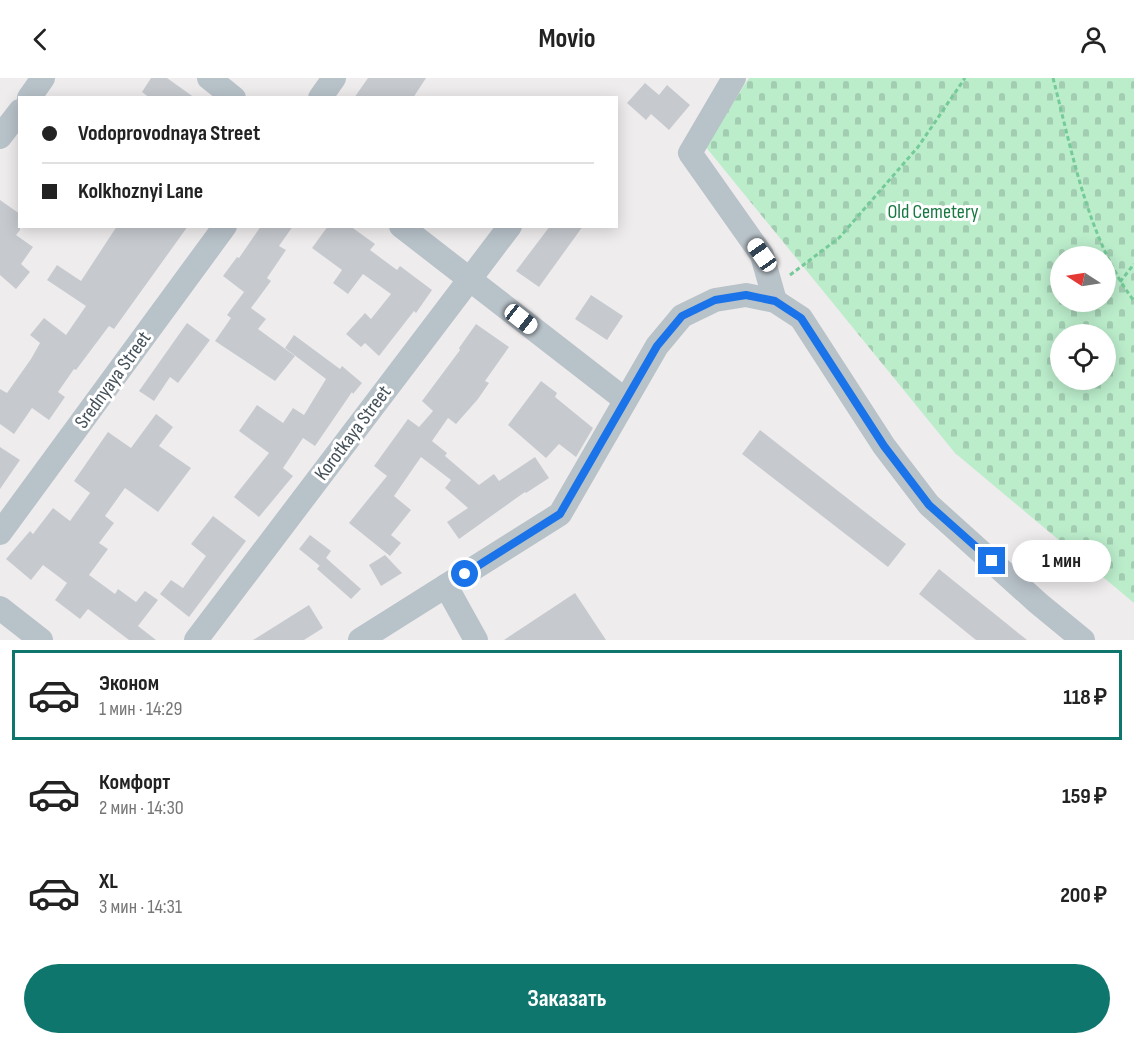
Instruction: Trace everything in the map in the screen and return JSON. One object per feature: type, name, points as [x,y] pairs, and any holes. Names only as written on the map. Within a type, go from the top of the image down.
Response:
[{"type":"street","points":[[30,96],[44,78]]},
{"type":"street","points":[[209,78],[232,96]]},
{"type":"street","points":[[321,96],[334,78]]},
{"type":"street","points":[[734,78],[690,153],[762,255],[774,295],[801,318],[884,446],[929,505],[1038,603],[1083,640]]},
{"type":"street","points":[[0,137],[18,114]]},
{"type":"street","name":"Srednyaya Street","points":[[0,533],[224,228]]},
{"type":"street","points":[[404,228],[624,399]]},
{"type":"street","name":"Korotkaya Street","points":[[196,640],[508,228]]},
{"type":"street","points":[[360,640],[560,514],[624,399],[657,346],[682,316],[715,300],[746,295],[774,295]]},
{"type":"street","points":[[446,586],[476,640]]},
{"type":"street","points":[[0,608],[41,640]]},
{"type":"path","points":[[774,295],[839,238],[918,147],[965,78]]},
{"type":"path","points":[[1053,78],[1087,206],[1120,282],[1134,301]]},
{"type":"path","points":[[1120,282],[1134,264]]},
{"type":"green space","name":"Old Cemetery","points":[[749,78],[1134,78],[1134,603],[955,453],[705,146]]},
{"type":"building","points":[[151,78],[167,78],[192,96],[147,96],[142,92]]},
{"type":"building","points":[[368,78],[426,78],[414,96],[355,96]]},
{"type":"building","points":[[645,83],[659,95],[667,85],[690,105],[669,130],[651,114],[646,120],[627,103]]},
{"type":"building","points":[[0,200],[18,213],[20,230],[16,235],[33,247],[21,264],[30,272],[16,289],[0,275]]},
{"type":"building","points":[[116,228],[187,228],[114,329],[109,326],[76,370],[74,369],[58,392],[65,397],[49,420],[32,408],[14,434],[0,424],[0,389],[7,393],[40,343],[30,335],[44,318],[66,335],[86,306],[47,280],[57,265],[81,281]]},
{"type":"building","points":[[260,228],[292,228],[279,246],[286,250],[267,278],[271,281],[251,308],[266,319],[258,329],[295,356],[275,381],[215,341],[231,318],[227,315],[244,292],[223,276],[237,257],[239,258]]},
{"type":"building","points":[[327,228],[353,228],[375,244],[370,250],[397,270],[400,266],[432,290],[416,313],[414,311],[379,356],[365,343],[361,347],[346,334],[365,313],[371,319],[391,294],[363,274],[348,294],[333,283],[342,270],[312,248]]},
{"type":"building","points":[[548,228],[582,228],[539,287],[516,271]]},
{"type":"building","points":[[591,295],[623,316],[607,340],[575,319]]},
{"type":"building","points":[[187,323],[210,340],[178,383],[170,377],[154,401],[139,391]]},
{"type":"building","points":[[476,324],[509,347],[485,381],[489,383],[478,399],[456,424],[448,418],[432,441],[447,453],[445,456],[479,485],[494,474],[499,481],[535,457],[549,478],[525,492],[459,539],[447,522],[468,508],[445,488],[451,480],[421,457],[394,496],[411,510],[391,535],[401,543],[390,556],[349,523],[387,476],[374,466],[408,419],[419,427],[433,411],[422,401],[460,350],[459,348]]},
{"type":"building","points":[[294,335],[340,369],[342,366],[362,383],[353,394],[352,392],[315,446],[303,438],[283,468],[293,476],[259,517],[234,497],[269,453],[239,431],[257,405],[283,423],[293,408],[304,415],[326,379],[285,348]]},
{"type":"building","points":[[541,381],[557,393],[555,397],[593,428],[576,457],[559,444],[546,458],[508,425]]},
{"type":"building","points":[[156,414],[173,427],[159,446],[191,468],[158,512],[125,488],[105,516],[114,523],[99,543],[108,549],[89,575],[115,594],[118,589],[136,602],[145,591],[158,600],[138,626],[156,640],[129,640],[88,609],[80,619],[55,600],[67,583],[43,565],[31,580],[6,559],[30,531],[33,534],[53,508],[70,521],[90,493],[74,481],[108,432],[131,448]]},
{"type":"building","points":[[760,430],[906,544],[888,567],[742,454]]},
{"type":"building","points":[[0,447],[20,460],[0,489]]},
{"type":"building","points":[[213,516],[246,541],[189,617],[160,594],[171,580],[183,588],[206,556],[191,544]]},
{"type":"building","points":[[310,535],[331,551],[326,558],[361,589],[351,599],[317,569],[320,566],[299,549]]},
{"type":"building","points":[[385,555],[402,573],[381,586],[369,565]]},
{"type":"building","points":[[939,569],[1027,640],[976,640],[919,594]]},
{"type":"building","points":[[575,593],[606,640],[504,640]]},
{"type":"building","points":[[309,605],[323,628],[304,640],[253,640]]},
{"type":"route","points":[[465,574],[560,514],[624,399],[657,346],[682,316],[715,300],[746,295],[775,301],[801,318],[884,446],[929,505],[992,561]]}]
